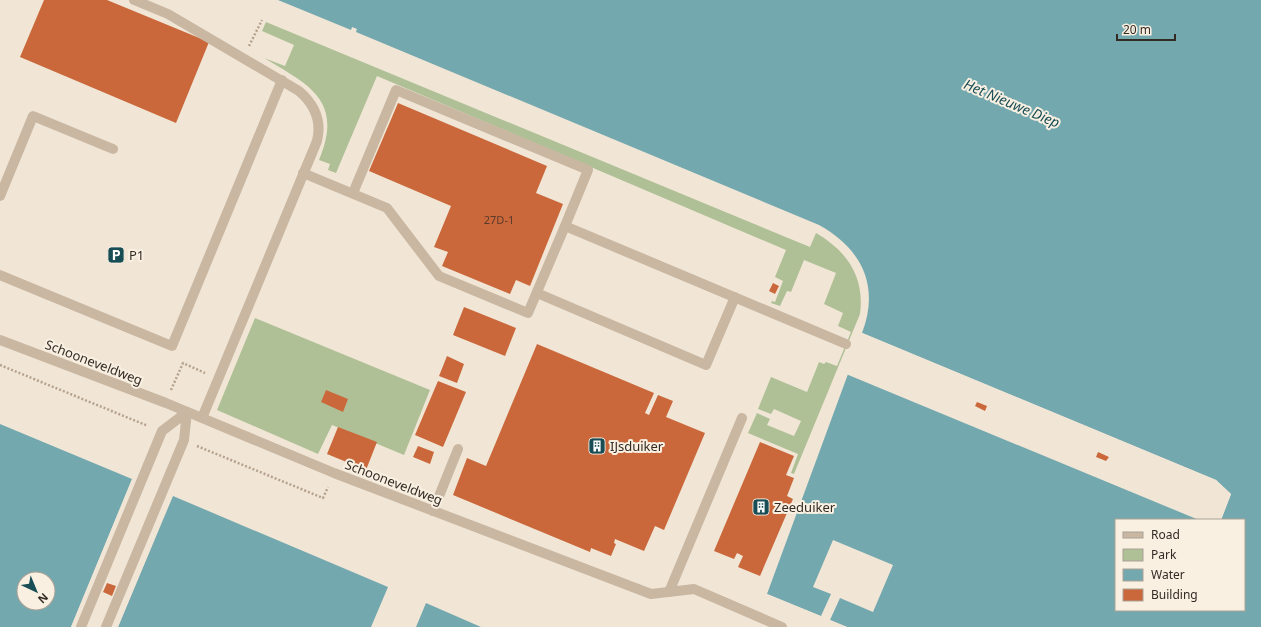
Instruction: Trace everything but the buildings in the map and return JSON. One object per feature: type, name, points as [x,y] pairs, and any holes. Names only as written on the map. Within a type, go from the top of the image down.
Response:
[{"type":"street","points":[[134,0],[168,14],[242,58],[260,66],[299,91],[309,100],[317,116],[318,134],[202,418]]},
{"type":"street","points":[[0,275],[172,346],[282,80]]},
{"type":"street","points":[[303,173],[388,208],[439,276],[528,313],[588,170],[396,90],[352,193]]},
{"type":"street","points":[[0,196],[33,116],[113,149]]},
{"type":"street","points":[[565,226],[846,344]]},
{"type":"street","points":[[537,293],[706,365],[735,297]]},
{"type":"street","name":"Schooneveldweg","points":[[0,340],[166,403],[334,473],[651,594],[694,589],[782,627]]},
{"type":"street","points":[[81,627],[162,431],[186,412]]},
{"type":"street","points":[[106,627],[184,440],[186,412]]},
{"type":"street","points":[[669,592],[742,418]]},
{"type":"street","points":[[433,511],[458,449]]},
{"type":"path","points":[[242,58],[262,20]]},
{"type":"path","points":[[166,403],[183,363],[218,378]]},
{"type":"green space","points":[[266,22],[810,247],[816,233],[837,248],[852,266],[860,288],[860,314],[794,474],[791,473],[798,454],[748,433],[757,413],[770,419],[767,425],[794,436],[801,421],[774,409],[771,414],[758,409],[771,377],[807,392],[819,362],[824,364],[826,362],[837,366],[851,332],[838,326],[843,313],[824,304],[836,273],[804,260],[791,292],[787,291],[780,306],[771,303],[772,301],[775,302],[783,281],[775,277],[786,250],[377,76],[336,173],[328,170],[330,164],[319,160],[326,139],[327,123],[324,108],[318,97],[308,86],[264,58],[285,66],[294,45],[262,31]]},
{"type":"green space","points":[[255,318],[430,390],[404,455],[332,425],[318,454],[217,410]]},
{"type":"water","name":"Het Nieuwe Diep","points":[[278,0],[1261,0],[1261,627],[847,627],[767,594],[848,374],[1199,519],[1115,519],[1115,611],[1245,611],[1245,519],[1221,519],[1231,494],[1216,480],[862,333],[867,316],[869,300],[868,285],[863,270],[856,257],[846,245],[819,225],[356,32],[357,29],[352,27],[351,30]]},
{"type":"water","points":[[0,424],[132,479],[71,627],[0,627]]},
{"type":"water","points":[[173,496],[388,587],[371,627],[118,627]]},
{"type":"water","points":[[426,603],[481,627],[416,627]]},
{"type":"pier","points":[[860,332],[1216,480],[1231,494],[1221,519],[1219,519],[1229,494],[1215,482],[861,335]]},
{"type":"pier","points":[[849,373],[1202,519],[1197,519],[846,374]]},
{"type":"pier","points":[[133,477],[134,480],[73,627],[71,627]]},
{"type":"pier","points":[[173,494],[118,627],[116,627],[171,495]]},
{"type":"pier","points":[[833,540],[893,565],[873,612],[840,598],[830,620],[847,627],[842,627],[766,596],[767,594],[821,616],[831,594],[813,587]]},
{"type":"place","name":"P1","points":[[116,255]]},
{"type":"place","name":"IJsduiker","points":[[597,446]]},
{"type":"place","name":"Zeeduiker","points":[[761,507]]}]
